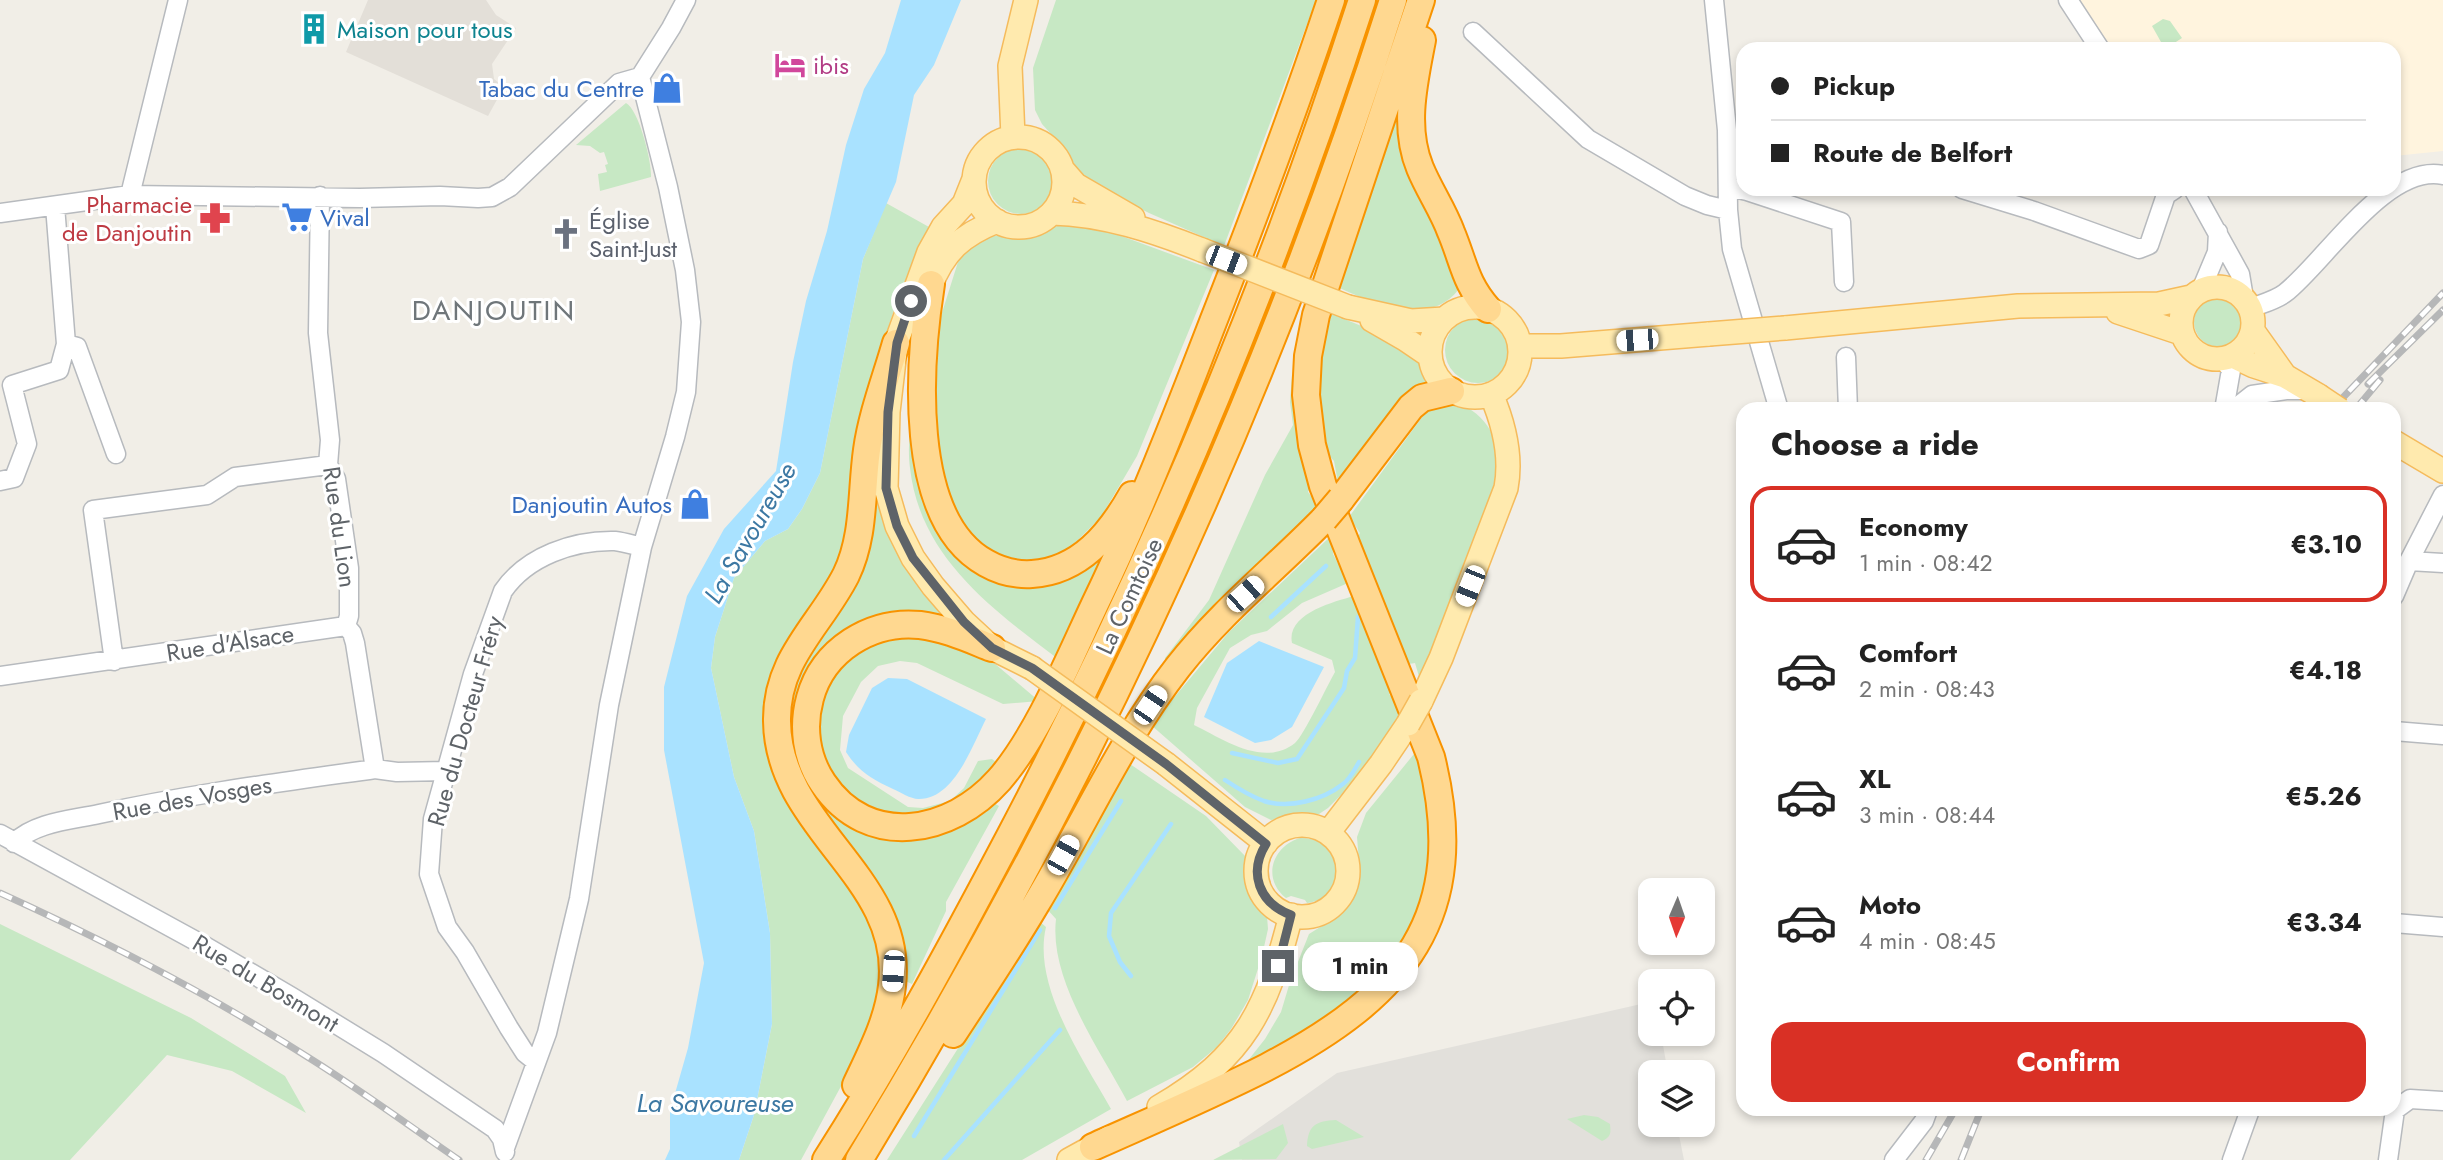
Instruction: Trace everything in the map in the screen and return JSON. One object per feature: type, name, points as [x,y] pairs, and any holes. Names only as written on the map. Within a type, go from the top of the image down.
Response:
[{"type":"highway","points":[[992,648],[941,629],[909,625],[875,629],[857,637],[840,650],[817,679],[805,724],[809,753],[819,776],[832,795],[857,814],[876,822],[899,827],[920,827],[946,820],[965,811],[999,781],[1024,746],[1076,645],[1136,518],[1281,143],[1331,0]]},
{"type":"highway","name":"La Comtoise","points":[[823,1160],[891,1055],[999,858],[1062,737],[1147,556],[1222,385],[1275,251],[1362,0]]},
{"type":"highway","name":"La Comtoise","points":[[859,1160],[1003,910],[1079,765],[1170,577],[1225,454],[1277,326],[1336,170],[1393,0]]},
{"type":"highway","points":[[1093,1147],[1234,1084],[1294,1053],[1344,1021],[1381,991],[1396,973],[1409,955],[1434,902],[1443,841],[1440,799],[1433,768],[1423,734],[1324,486],[1312,445],[1306,395],[1311,338],[1324,285],[1421,0]]},
{"type":"highway","points":[[1430,0],[1413,94],[1413,143],[1421,172],[1448,223],[1469,284],[1488,309]]},
{"type":"highway","points":[[931,284],[923,342],[922,382],[932,484],[942,514],[957,538],[973,555],[998,569],[1022,574],[1053,570],[1077,560],[1099,542],[1120,515],[1140,482],[1186,391]]},
{"type":"highway","points":[[823,1160],[883,1026],[892,986],[893,959],[890,938],[876,906],[810,816],[790,782],[780,755],[777,709],[783,678],[791,658],[839,588],[854,555],[871,430],[897,343]]},
{"type":"highway","points":[[865,1160],[945,1046],[1036,904],[1162,687],[1222,616],[1324,519],[1411,407],[1427,396],[1451,391]]},
{"type":"main road","points":[[1013,137],[1010,65],[1026,0]]},
{"type":"main road","points":[[1032,668],[992,648],[964,622],[933,586],[913,558],[897,526],[886,488],[888,412],[897,343],[929,252],[943,227],[964,204],[983,154],[996,143],[1013,137],[1029,138],[1043,144],[1055,155],[1062,169],[1076,185],[1160,233],[1348,307],[1430,356]]},
{"type":"main road","points":[[974,178],[982,207],[997,221],[1006,225],[1026,226],[1035,224],[1052,213],[1063,192],[1062,169]]},
{"type":"main road","points":[[1052,213],[1085,215],[1160,233]]},
{"type":"main road","points":[[997,221],[971,232],[962,239],[946,256],[931,284],[911,350],[904,387],[898,444],[899,481],[904,506],[932,567],[956,597],[1032,668],[1166,764],[1266,844]]},
{"type":"main road","points":[[1520,346],[1561,346],[2018,306],[2159,304],[2214,286],[2229,288],[2249,312],[2285,376]]},
{"type":"main road","points":[[2196,293],[2182,311],[2181,333],[2195,352],[2209,359],[2228,357],[2285,376],[2328,402]]},
{"type":"main road","points":[[2087,306],[2126,313],[2181,333]]},
{"type":"main road","points":[[1348,307],[1412,321],[1444,319]]},
{"type":"main road","points":[[1468,307],[1488,309],[1510,323],[1516,334],[1520,346],[1514,375],[1502,389],[1491,394],[1470,397],[1451,391],[1438,379],[1430,356],[1432,336],[1444,319],[1455,311],[1468,307]]},
{"type":"main road","points":[[2228,357],[2244,347],[2249,312]]},
{"type":"main road","points":[[1328,833],[1373,775],[1422,701],[1441,659],[1506,488],[1509,466],[1506,440],[1491,394]]},
{"type":"main road","points":[[2401,446],[2443,471]]},
{"type":"main road","points":[[1295,826],[1312,826],[1328,833],[1340,845],[1347,861],[1346,886],[1337,901],[1324,911],[1308,916],[1291,915],[1273,906],[1261,891],[1258,881],[1258,862],[1266,844],[1279,832],[1295,826]]},
{"type":"main road","points":[[1069,1160],[1204,1078],[1235,1047],[1264,1002],[1278,966],[1291,915]]},
{"type":"street","points":[[130,195],[178,0]]},
{"type":"street","points":[[0,213],[130,195],[492,197],[510,187],[619,83],[640,77],[686,0]]},
{"type":"street","points":[[1714,0],[1735,132],[1728,187],[1732,249],[1777,402]]},
{"type":"street","points":[[2068,0],[2095,42]]},
{"type":"street","points":[[1473,33],[1588,139],[1685,195],[1707,205],[1728,210]]},
{"type":"street","points":[[504,1154],[547,1033],[579,899],[609,705],[642,547],[686,392],[691,322],[677,228],[640,77]]},
{"type":"street","points":[[2401,186],[2415,177],[2443,175]]},
{"type":"street","points":[[1728,187],[1736,189]]},
{"type":"street","points":[[1762,196],[1841,222],[1844,282]]},
{"type":"street","points":[[1985,196],[2139,249],[2148,245],[2166,196]]},
{"type":"street","points":[[2197,196],[2240,274],[2249,312],[2284,294],[2371,204],[2384,196]]},
{"type":"street","name":"Rue du Lion","points":[[320,197],[318,333],[330,440],[328,466],[336,479],[349,568],[349,616],[346,626],[355,643],[375,769]]},
{"type":"street","points":[[0,481],[14,478],[27,444],[12,386],[59,370],[66,344],[55,206]]},
{"type":"street","points":[[2196,293],[2217,252],[2218,232]]},
{"type":"street","points":[[66,344],[77,347],[116,454]]},
{"type":"street","points":[[1846,357],[1848,402]]},
{"type":"street","points":[[2225,402],[2231,370],[2228,357]]},
{"type":"street","points":[[2243,402],[2252,395],[2286,390],[2314,393]]},
{"type":"street","points":[[114,661],[93,510],[207,495],[235,477],[328,466]]},
{"type":"street","points":[[2401,580],[2443,495]]},
{"type":"street","name":"Rue du Docteur Fréry","points":[[535,1061],[520,1045],[447,926],[429,874],[433,819],[485,639],[503,591],[512,579],[551,552],[583,544],[616,541],[642,547]]},
{"type":"street","points":[[2409,561],[2443,563]]},
{"type":"street","name":"Rue d'Alsace","points":[[0,676],[346,626]]},
{"type":"street","points":[[2401,732],[2443,735]]},
{"type":"street","name":"Rue des Vosges","points":[[7,839],[50,825],[158,801],[375,769],[384,772],[446,771]]},
{"type":"street","name":"Rue du Bosmont","points":[[7,839],[205,946],[383,1053],[486,1122],[499,1134],[504,1154]]},
{"type":"street","points":[[2401,924],[2443,927]]},
{"type":"street","points":[[2401,1106],[2410,1099],[2443,1101]]},
{"type":"street","points":[[1894,1160],[1925,1116]]},
{"type":"street","points":[[2232,1160],[2248,1116]]},
{"type":"street","points":[[2388,1160],[2394,1116]]},
{"type":"shaded area","points":[[368,0],[486,0],[496,15],[516,28],[492,64],[494,79],[504,87],[488,116],[346,52]]},
{"type":"shaded area","points":[[2058,0],[2443,0],[2443,151],[2401,155],[2401,42],[2085,42]]},
{"type":"shaded area","points":[[1638,1005],[1638,1046],[1663,1046],[1666,1060],[1638,1060],[1638,1137],[1679,1137],[1684,1160],[1242,1160],[1239,1142],[1337,1073]]},
{"type":"green space","points":[[1056,0],[1316,0],[1224,246],[1149,213],[1082,179],[1069,154],[1042,124],[1035,110],[1033,68]]},
{"type":"green space","points":[[2163,19],[2170,21],[2182,38],[2176,42],[2161,42],[2152,26]]},
{"type":"green space","points":[[1403,91],[1432,207],[1459,289],[1446,301],[1432,308],[1417,310],[1384,305],[1337,287]]},
{"type":"green space","points":[[626,103],[636,115],[640,126],[651,177],[600,191],[598,174],[607,172],[605,165],[608,164],[604,152],[600,153],[590,146],[576,145]]},
{"type":"green space","points":[[1021,148],[1034,151],[1044,158],[1051,168],[1054,181],[1051,194],[1044,204],[1034,211],[1021,214],[1008,211],[998,204],[991,194],[988,181],[991,168],[998,158],[1008,151]]},
{"type":"green space","points":[[886,203],[929,227],[900,293],[885,337],[840,566],[768,708],[870,917],[882,967],[876,1009],[859,1053],[801,1160],[739,1160],[754,1115],[772,1024],[770,933],[754,831],[734,777],[711,668],[715,637],[734,578],[765,541],[788,529],[802,509],[820,473],[863,259]]},
{"type":"green space","points":[[1071,222],[1086,223],[1214,270],[1137,456],[1101,517],[1064,554],[1045,562],[1014,562],[996,555],[957,523],[938,455],[932,372],[940,319],[958,262],[966,250],[992,236],[1028,235]]},
{"type":"green space","points":[[2219,297],[2237,304],[2244,322],[2237,340],[2219,347],[2201,340],[2194,322],[2201,304]]},
{"type":"green space","points":[[1327,312],[1391,338],[1420,355],[1431,382],[1339,488],[1334,461],[1325,451],[1318,406],[1319,354]]},
{"type":"green space","points":[[1478,317],[1501,327],[1511,350],[1501,373],[1478,383],[1455,373],[1445,350],[1455,327]]},
{"type":"green space","points":[[1299,372],[1312,481],[1308,492],[1320,508],[1166,667],[1165,658],[1209,600],[1265,475],[1293,425],[1290,402],[1292,375]]},
{"type":"green space","points":[[912,398],[923,469],[982,572],[1095,559],[1107,562],[1058,659],[1008,621],[963,578],[928,528],[917,500],[910,468]]},
{"type":"green space","points":[[1449,402],[1469,409],[1485,422],[1495,441],[1498,462],[1487,507],[1420,680],[1415,663],[1409,664],[1356,541],[1360,533],[1349,517],[1428,409]]},
{"type":"green space","points":[[881,480],[956,623],[832,647],[807,774],[907,838],[931,835],[953,828],[992,802],[999,806],[946,902],[946,911],[912,984],[901,979],[795,772],[788,701],[806,649]]},
{"type":"green space","points":[[1332,535],[1333,554],[1348,583],[1302,603],[1267,631],[1251,635],[1230,648],[1197,708],[1194,725],[1244,749],[1257,752],[1283,750],[1295,743],[1335,672],[1332,660],[1292,643],[1292,633],[1296,624],[1313,611],[1354,596],[1395,691],[1389,694],[1402,706],[1402,713],[1353,783],[1328,808],[1319,814],[1271,820],[1245,807],[1151,725],[1229,632]]},
{"type":"green space","points":[[898,634],[929,637],[988,658],[1039,701],[1003,704],[917,663],[900,661],[878,666],[861,682],[843,716],[840,750],[848,768],[908,807],[923,808],[950,801],[964,788],[978,761],[992,759],[1000,765],[961,804],[922,817],[891,817],[846,794],[826,767],[818,733],[828,686],[841,665],[861,646]]},
{"type":"green space","points":[[1418,749],[1420,772],[1428,777],[1436,850],[1413,935],[1336,1021],[1246,1063],[1281,1012],[1309,934],[1341,914],[1356,892],[1360,875],[1357,837],[1366,813]]},
{"type":"green space","points":[[1130,764],[1206,816],[1247,858],[1252,887],[1267,916],[1268,929],[1248,1000],[1217,1047],[1193,1067],[1127,1101],[1078,1013],[1060,966],[1056,919],[1046,908]]},
{"type":"green space","points":[[1300,838],[1315,840],[1327,847],[1338,868],[1337,880],[1331,890],[1322,898],[1307,903],[1291,896],[1286,898],[1278,890],[1272,872],[1277,855],[1291,842]]},
{"type":"green space","points":[[1039,921],[1046,927],[1046,973],[1053,997],[1074,1045],[1111,1109],[1022,1160],[887,1160]]},
{"type":"green space","points":[[0,924],[191,1018],[285,1076],[306,1113],[232,1071],[167,1055],[70,1160],[0,1160]]},
{"type":"green space","points":[[1584,1115],[1598,1117],[1610,1124],[1609,1136],[1602,1141],[1567,1119]]},
{"type":"green space","points":[[1336,1120],[1364,1137],[1312,1149],[1307,1146],[1309,1133],[1314,1126]]},
{"type":"green space","points":[[1283,1124],[1288,1143],[1276,1159],[1213,1160]]},
{"type":"water","name":"La Savoureuse","points":[[901,0],[961,0],[934,65],[914,95],[896,182],[863,259],[820,473],[802,509],[788,529],[765,541],[734,578],[715,637],[711,668],[734,777],[754,831],[770,933],[772,1024],[754,1115],[739,1160],[665,1160],[670,1149],[670,1111],[688,1048],[704,963],[664,750],[664,687],[687,596],[724,529],[776,471],[793,362],[806,301],[827,231],[846,145],[864,89],[885,53]]},
{"type":"water","points":[[1259,641],[1324,667],[1292,727],[1271,740],[1255,743],[1204,717],[1227,663]]},
{"type":"water","points":[[888,678],[907,679],[986,719],[960,770],[942,791],[931,797],[912,798],[879,782],[861,770],[846,752],[849,735],[872,688]]},
{"type":"waterway","points":[[1271,617],[1326,566]]},
{"type":"waterway","points":[[1232,753],[1278,763],[1297,759],[1344,688],[1347,671],[1355,658],[1358,617]]},
{"type":"waterway","points":[[1225,780],[1264,801],[1284,804],[1305,802],[1335,790],[1348,779],[1359,762]]},
{"type":"waterway","points":[[1055,908],[1121,801]]},
{"type":"waterway","points":[[1131,976],[1120,962],[1109,936],[1111,913],[1171,824]]},
{"type":"waterway","points":[[914,1136],[1040,930]]},
{"type":"waterway","points":[[944,1160],[1060,1030]]},
{"type":"railway","points":[[2339,402],[2443,293]]},
{"type":"railway","points":[[2368,384],[2443,310]]},
{"type":"railway","points":[[2362,402],[2380,380]]},
{"type":"railway","points":[[0,893],[120,951],[276,1037],[459,1160]]},
{"type":"railway","points":[[1926,1160],[1952,1116]]},
{"type":"railway","points":[[1961,1160],[1979,1116]]},
{"type":"place","name":"Maison pour tous","points":[[314,29]]},
{"type":"place","name":"ibis","points":[[790,65]]},
{"type":"place","name":"Tabac du Centre","points":[[667,88]]},
{"type":"place","name":"Vival","points":[[297,217]]},
{"type":"place","name":"Pharmacie de Danjoutin","points":[[215,218]]},
{"type":"place","name":"Église Saint-Just","points":[[566,234]]},
{"type":"place","name":"Danjoutin Autos","points":[[695,504]]},
{"type":"district","name":"DANJOUTIN","points":[[494,310]]},
{"type":"route","points":[[911,301],[897,343],[888,412],[886,488],[897,526],[913,558],[964,622],[992,648],[1032,668],[1166,764],[1266,844],[1261,852],[1257,871],[1261,891],[1273,906],[1291,915],[1278,966]]}]
